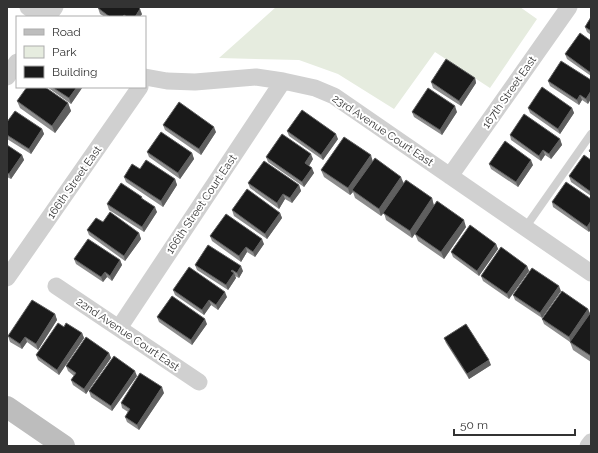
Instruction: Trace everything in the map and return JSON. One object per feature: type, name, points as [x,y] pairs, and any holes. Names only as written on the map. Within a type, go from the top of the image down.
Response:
[{"type":"street","points":[[28,7],[41,16]]},
{"type":"street","points":[[49,16],[55,7]]},
{"type":"street","name":"167th Street East","points":[[450,176],[569,7]]},
{"type":"street","points":[[7,76],[16,63]]},
{"type":"street","name":"23rd Avenue Court East","points":[[146,81],[196,82],[256,77],[315,88],[334,96],[591,273]]},
{"type":"street","name":"166th Street Court East","points":[[118,328],[283,81]]},
{"type":"street","name":"166th Street East","points":[[7,278],[139,88]]},
{"type":"street","name":"22nd Avenue Court East","points":[[56,286],[199,382]]},
{"type":"street","points":[[7,407],[64,446]]},
{"type":"street","points":[[588,446],[591,442]]},
{"type":"lane","points":[[525,228],[591,134]]},
{"type":"green space","points":[[276,7],[520,7],[537,19],[490,88],[435,52],[394,109],[338,74],[299,60],[219,58]]},
{"type":"building","points":[[138,7],[140,9],[136,16],[109,16],[98,8]]},
{"type":"building","points":[[591,17],[591,31],[585,27]]},
{"type":"building","points":[[580,33],[591,41],[591,73],[565,54]]},
{"type":"building","points":[[446,59],[475,78],[459,101],[431,82]]},
{"type":"building","points":[[561,61],[591,80],[591,91],[586,99],[580,95],[577,100],[548,81]]},
{"type":"building","points":[[542,87],[572,108],[558,129],[528,108]]},
{"type":"building","points":[[26,88],[46,88],[68,103],[52,126],[17,101]]},
{"type":"building","points":[[54,88],[76,88],[69,98]]},
{"type":"building","points":[[428,88],[455,106],[440,130],[412,112]]},
{"type":"building","points":[[179,102],[214,127],[199,149],[163,125]]},
{"type":"building","points":[[302,110],[336,134],[321,155],[287,131]]},
{"type":"building","points":[[15,111],[42,129],[29,149],[7,135],[7,122]]},
{"type":"building","points":[[524,114],[560,139],[549,154],[543,150],[539,156],[510,135]]},
{"type":"building","points":[[161,132],[192,153],[178,173],[147,152]]},
{"type":"building","points":[[282,134],[311,154],[305,163],[312,168],[302,182],[266,157]]},
{"type":"building","points":[[344,137],[371,155],[348,188],[321,170]]},
{"type":"building","points":[[505,141],[531,160],[516,182],[489,164]]},
{"type":"building","points":[[7,145],[22,155],[9,174],[7,173]]},
{"type":"building","points":[[584,155],[591,160],[591,192],[569,176]]},
{"type":"building","points":[[375,158],[401,177],[379,209],[352,190]]},
{"type":"building","points":[[146,160],[175,179],[161,201],[124,177],[132,164],[140,169]]},
{"type":"building","points":[[264,161],[299,185],[290,198],[283,194],[277,203],[248,183]]},
{"type":"building","points":[[406,180],[432,198],[410,231],[383,213]]},
{"type":"building","points":[[566,182],[591,199],[591,221],[587,227],[552,202]]},
{"type":"building","points":[[121,183],[155,207],[142,227],[107,204]]},
{"type":"building","points":[[247,189],[280,213],[265,234],[232,210]]},
{"type":"building","points":[[437,201],[464,220],[441,252],[415,234]]},
{"type":"building","points":[[110,212],[139,233],[124,256],[87,230],[96,218],[103,222]]},
{"type":"building","points":[[226,214],[262,239],[253,252],[246,247],[239,256],[210,236]]},
{"type":"building","points":[[470,225],[496,244],[477,271],[451,252]]},
{"type":"building","points":[[88,239],[120,260],[110,276],[105,272],[101,277],[74,259]]},
{"type":"building","points":[[208,245],[241,266],[237,273],[232,270],[231,271],[234,273],[226,285],[195,265]]},
{"type":"building","points":[[501,247],[527,266],[507,294],[481,276]]},
{"type":"building","points":[[189,267],[225,292],[216,305],[209,300],[202,310],[173,290]]},
{"type":"building","points":[[532,268],[559,286],[540,313],[513,295]]},
{"type":"building","points":[[562,291],[588,309],[569,337],[542,319]]},
{"type":"building","points":[[172,296],[205,319],[191,340],[157,317]]},
{"type":"building","points":[[32,300],[55,314],[36,344],[25,337],[20,344],[8,336]]},
{"type":"building","points":[[591,312],[591,356],[570,342]]},
{"type":"building","points":[[58,323],[64,327],[66,323],[82,333],[57,370],[36,355]]},
{"type":"building","points":[[466,324],[489,360],[467,374],[444,338]]},
{"type":"building","points":[[86,337],[109,353],[84,389],[71,380],[76,373],[66,366]]},
{"type":"building","points":[[114,356],[135,371],[111,406],[89,391]]},
{"type":"building","points":[[140,373],[162,387],[137,425],[125,417],[130,409],[121,403]]}]
